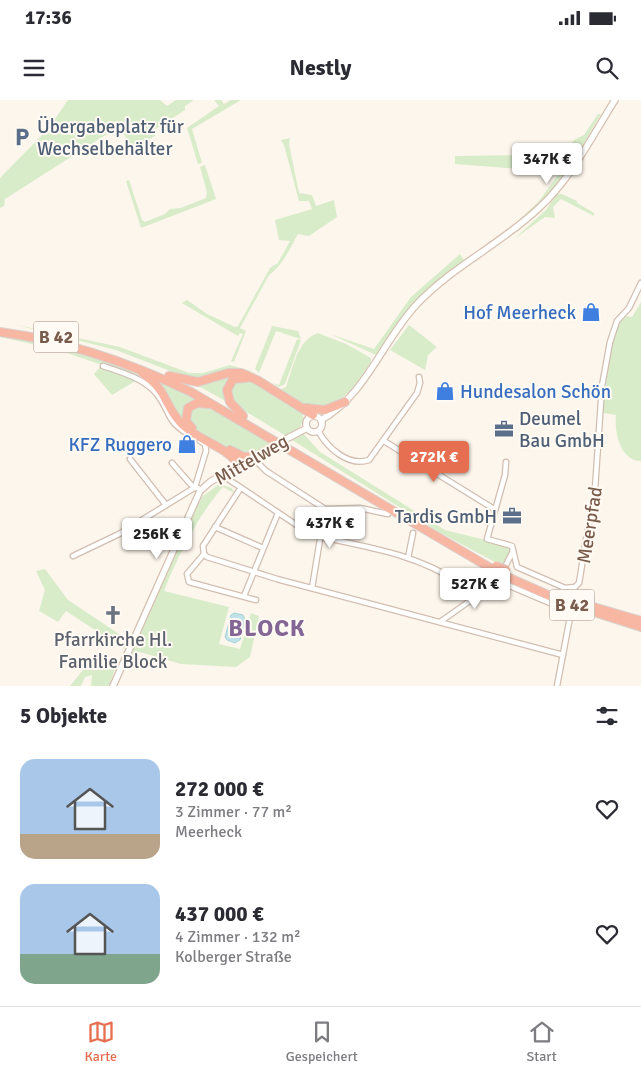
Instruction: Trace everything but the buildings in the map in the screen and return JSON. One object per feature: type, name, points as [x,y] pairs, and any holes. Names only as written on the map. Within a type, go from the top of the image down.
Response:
[{"type":"highway","name":"B 42","points":[[0,327],[84,344],[169,376],[243,416],[501,573],[565,598],[641,622]]},
{"type":"highway","name":"B 42","points":[[0,332],[57,343],[129,365],[175,384],[220,407],[501,573],[566,603],[641,627]]},
{"type":"highway","points":[[129,365],[159,386],[183,425],[229,453],[241,464]]},
{"type":"highway","points":[[169,376],[198,382],[228,373],[241,373],[257,380],[310,417]]},
{"type":"highway","points":[[243,416],[230,402],[227,393],[229,383],[239,377],[259,384],[310,417]]},
{"type":"highway","points":[[220,407],[202,402],[194,404],[186,411],[186,421],[192,429],[239,455],[257,459]]},
{"type":"highway","points":[[292,403],[320,411],[345,402]]},
{"type":"highway","points":[[239,455],[241,464]]},
{"type":"main road","points":[[322,420],[345,402],[417,305],[440,283],[526,220],[554,192],[615,100]]},
{"type":"main road","points":[[310,417],[322,420],[322,427],[318,431],[312,432],[307,428],[310,417]]},
{"type":"main road","name":"Mittelweg","points":[[113,686],[197,488],[241,464],[257,459],[273,446],[307,428]]},
{"type":"street","name":"Meerpfad","points":[[513,551],[517,567],[565,588],[572,589],[578,585],[588,536],[588,519],[594,504],[602,386],[610,342],[617,321],[629,308],[641,283]]},
{"type":"street","name":"Mittelweg","points":[[103,366],[144,383],[155,392],[175,427],[204,444],[205,456],[197,488],[172,464]]},
{"type":"street","points":[[318,431],[330,447],[354,462],[369,460],[417,393],[420,383],[419,377]]},
{"type":"street","points":[[384,441],[494,509]]},
{"type":"street","points":[[130,459],[166,505]]},
{"type":"street","points":[[257,459],[266,471],[325,509],[360,508],[388,514]]},
{"type":"street","points":[[440,622],[501,573],[513,551],[512,546],[487,539],[505,475],[506,462]]},
{"type":"street","points":[[222,475],[240,489],[298,526],[322,535],[408,558],[430,566],[460,583]]},
{"type":"street","points":[[72,556],[119,534],[197,488]]},
{"type":"street","points":[[240,489],[203,546],[204,554],[207,557],[312,588],[563,655]]},
{"type":"street","points":[[312,588],[325,509]]},
{"type":"street","points":[[244,596],[278,513]]},
{"type":"street","points":[[215,527],[263,548]]},
{"type":"street","points":[[408,558],[413,533]]},
{"type":"street","points":[[204,554],[187,574],[189,582],[256,600]]},
{"type":"street","points":[[501,573],[572,612],[557,686]]},
{"type":"green space","points":[[68,100],[160,100],[167,106],[176,100],[194,100],[185,106],[185,110],[154,130],[156,135],[135,149],[118,127],[5,199],[4,206],[0,208],[0,178],[48,129]]},
{"type":"green space","points":[[214,100],[221,100],[224,104],[231,100],[241,100],[192,129],[202,163],[198,164],[187,128],[219,106]]},
{"type":"green space","points":[[598,114],[601,114],[566,173],[544,200],[518,221],[539,201],[560,172],[455,164],[455,156],[520,155],[560,158],[574,140],[584,135]]},
{"type":"green space","points":[[290,138],[289,144],[299,193],[312,195],[316,206],[334,200],[337,217],[309,236],[298,234],[282,261],[269,275],[240,328],[246,331],[234,362],[231,361],[243,334],[240,333],[238,336],[182,303],[187,300],[207,314],[235,327],[238,326],[270,268],[278,263],[290,241],[279,240],[275,220],[312,209],[309,201],[299,201],[281,140]]},
{"type":"green space","points":[[205,165],[216,199],[141,228],[126,181],[129,180],[142,220],[145,222],[165,214],[170,209],[181,208],[206,198],[207,192],[200,167]]},
{"type":"green space","points":[[557,194],[562,194],[577,201],[577,203],[594,213],[594,216],[561,199],[553,207],[555,218],[545,217],[514,239],[546,210]]},
{"type":"green space","points":[[460,254],[464,260],[426,292],[395,328],[376,355],[330,334],[374,349],[411,297]]},
{"type":"green space","points":[[641,302],[641,461],[634,460],[623,451],[617,437],[616,415],[603,413],[603,408],[612,339],[616,326],[627,316],[632,317]]},
{"type":"green space","points":[[13,324],[120,347],[189,373],[203,373],[230,365],[251,371],[249,373],[199,379],[178,374],[116,350]]},
{"type":"green space","points":[[409,325],[437,347],[428,355],[425,370],[390,350]]},
{"type":"green space","points":[[272,326],[298,331],[301,339],[276,331],[259,373],[255,369]]},
{"type":"green space","points":[[318,333],[346,344],[371,358],[371,362],[359,380],[344,396],[327,406],[317,408],[302,405],[279,390],[286,387],[300,348]]},
{"type":"green space","points":[[0,334],[81,352],[142,375],[153,383],[177,420],[202,443],[177,429],[155,393],[137,380],[112,395],[94,374],[102,365],[55,349],[0,337]]},
{"type":"green space","points":[[297,339],[301,340],[285,384],[279,387],[273,383],[279,385]]},
{"type":"green space","points":[[231,374],[229,403],[195,384]]},
{"type":"green space","points":[[154,378],[200,401],[194,402],[185,424]]},
{"type":"green space","points":[[249,380],[302,413],[304,419],[299,429],[286,436],[240,408],[230,395],[232,382]]},
{"type":"green space","points":[[197,405],[210,407],[272,444],[251,455],[244,455],[227,449],[189,423],[190,410]]},
{"type":"green space","points":[[303,433],[320,452],[445,530],[510,546],[512,551],[504,567],[439,532],[292,440]]},
{"type":"green space","points":[[219,484],[232,488],[234,493],[223,487],[205,510],[182,550],[164,591],[229,607],[219,644],[240,649],[251,613],[259,616],[250,657],[236,667],[181,664],[140,652],[128,661],[202,497]]},
{"type":"green space","points":[[45,569],[68,600],[128,640],[124,649],[66,611],[58,622],[39,611],[45,590],[36,571]]},
{"type":"green space","points":[[115,669],[109,686],[91,686],[92,675],[85,677],[81,686],[70,686],[83,670]]},
{"type":"water","points":[[234,613],[243,615],[245,619],[240,640],[235,643],[227,640],[225,637],[231,615]]},
{"type":"place","name":"Übergabeplatz für Wechselbehälter","points":[[22,137]]},
{"type":"place","name":"Hof Meerheck","points":[[591,312]]},
{"type":"place","name":"Hundesalon Schön","points":[[445,391]]},
{"type":"place","name":"Deumel Bau GmbH","points":[[504,429]]},
{"type":"place","name":"KFZ Ruggero","points":[[187,444]]},
{"type":"place","name":"Tardis GmbH","points":[[512,516]]},
{"type":"place","name":"Pfarrkirche Hl. Familie Block","points":[[113,615]]},
{"type":"district","name":"BLOCK","points":[[267,628]]}]
